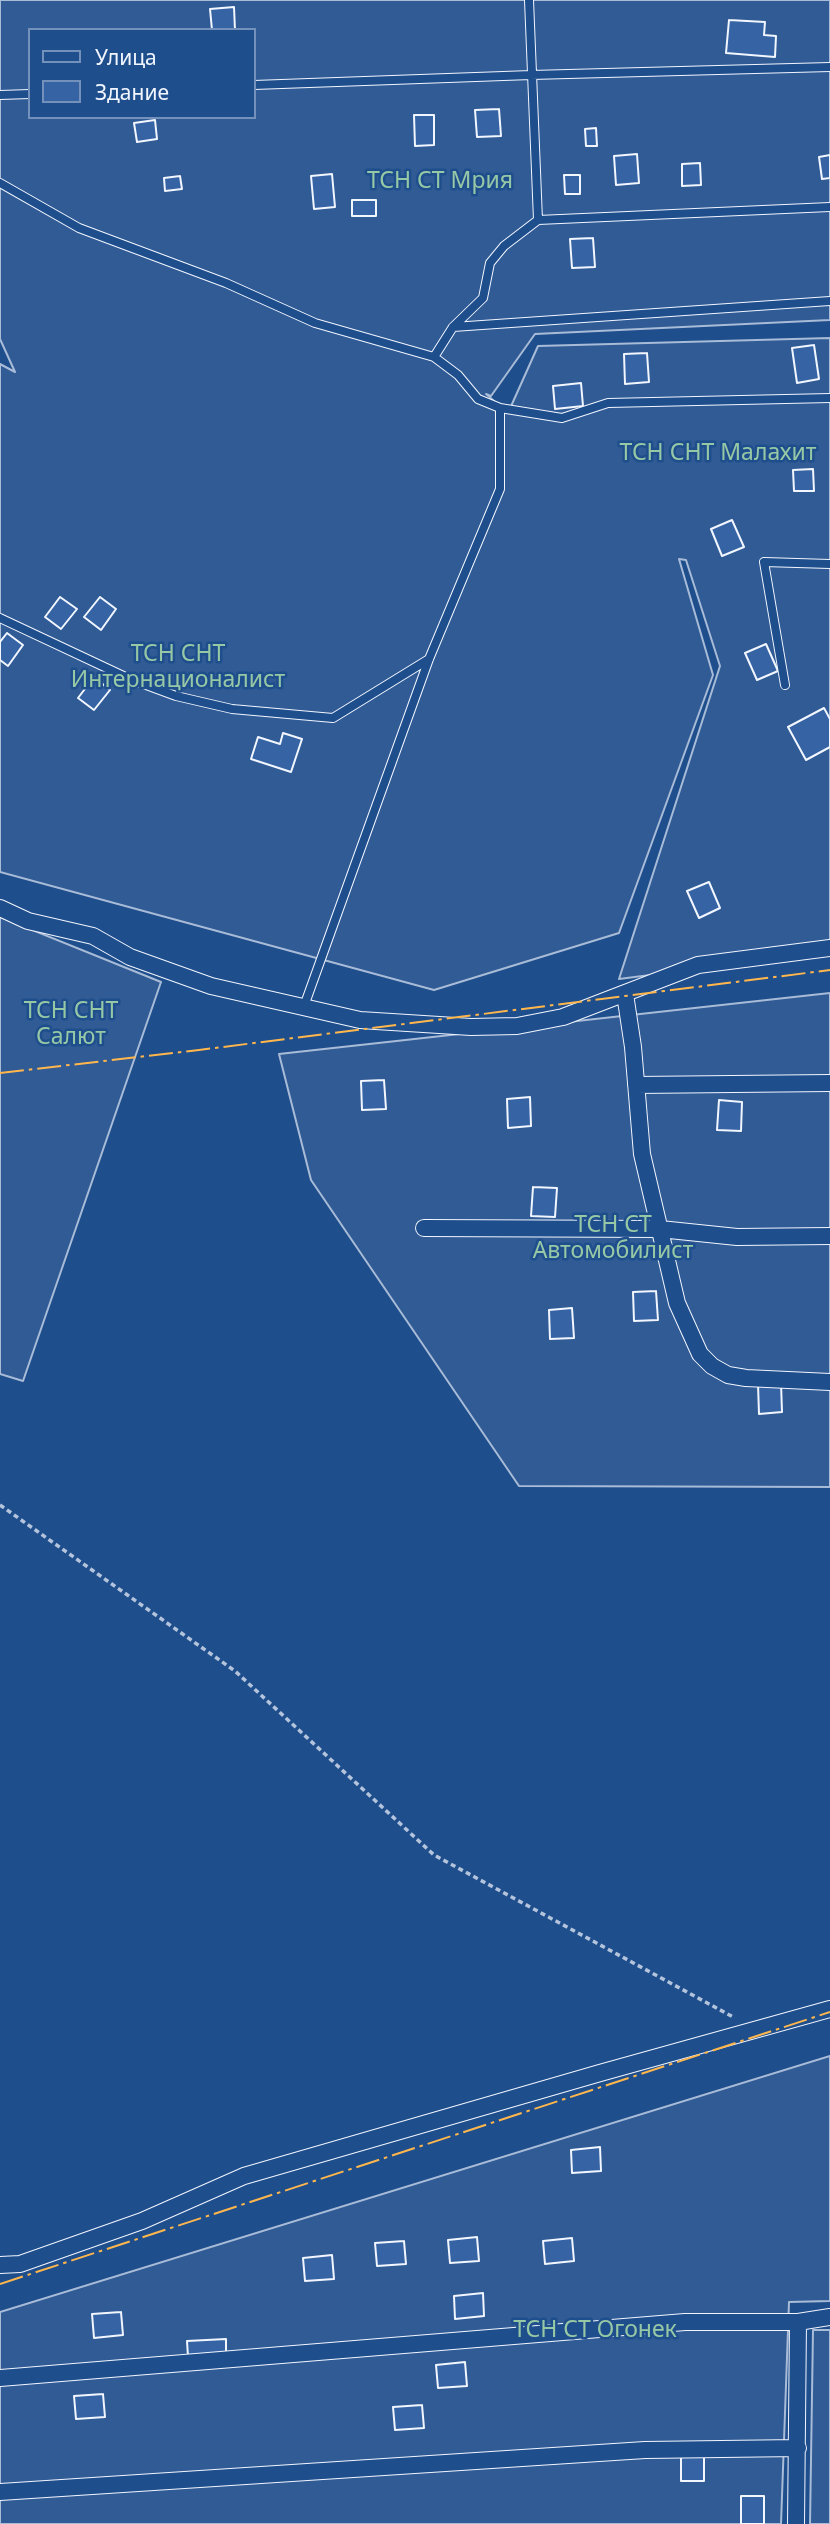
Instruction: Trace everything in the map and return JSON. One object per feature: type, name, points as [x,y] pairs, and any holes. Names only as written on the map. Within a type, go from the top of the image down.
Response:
[{"type":"street","points":[[0,908],[28,921],[93,936],[130,957],[211,986],[360,1020],[471,1027],[517,1026],[563,1017],[698,965],[830,948]]},
{"type":"street","points":[[625,995],[642,1154],[677,1303],[700,1354],[712,1366],[729,1375],[830,1382]]},
{"type":"street","points":[[636,1085],[830,1083]]},
{"type":"street","points":[[424,1228],[660,1229],[737,1237],[830,1236]]},
{"type":"street","points":[[0,2265],[20,2264],[142,2221],[244,2176],[830,2009]]},
{"type":"street","points":[[0,2378],[685,2322],[798,2322],[830,2317]]},
{"type":"street","points":[[796,2524],[798,2322]]},
{"type":"street","points":[[0,2492],[645,2450],[798,2448]]},
{"type":"lane","points":[[529,0],[538,220]]},
{"type":"lane","points":[[256,85],[830,67]]},
{"type":"lane","points":[[0,95],[28,94]]},
{"type":"lane","points":[[0,183],[79,228],[226,283],[315,323],[434,357],[458,376],[478,399],[500,408],[562,418],[608,404],[830,398]]},
{"type":"lane","points":[[434,357],[453,327],[483,298],[490,263],[504,246],[538,220],[830,207]]},
{"type":"lane","points":[[453,327],[830,301]]},
{"type":"lane","points":[[303,1009],[429,659],[499,489],[500,408]]},
{"type":"lane","points":[[785,685],[764,562],[830,564]]},
{"type":"lane","points":[[0,618],[130,679],[176,696],[245,710],[333,718],[429,659]]},
{"type":"path","points":[[0,1505],[235,1671],[434,1856],[754,2029]]},
{"type":"shaded area","points":[[0,0],[830,0],[830,320],[535,334],[491,396],[486,394],[508,413],[538,346],[830,338],[830,952],[619,979],[720,666],[686,560],[679,559],[713,675],[619,933],[434,990],[0,872],[0,364],[15,372],[0,339]]},
{"type":"shaded area","name":"ТСН СНТ Салют","points":[[0,917],[161,982],[23,1381],[0,1374]]},
{"type":"shaded area","name":"ТСН СТ Автомобилист","points":[[830,993],[830,1487],[519,1486],[311,1180],[279,1054]]},
{"type":"shaded area","name":"ТСН СТ Огонек","points":[[830,2056],[830,2301],[789,2302],[781,2524],[0,2524],[0,2312]]},
{"type":"shaded area","points":[[813,2330],[830,2330],[830,2524],[810,2524]]},
{"type":"building","points":[[234,7],[235,28],[212,28],[210,9]]},
{"type":"building","points":[[729,20],[765,22],[764,35],[776,36],[775,57],[726,53]]},
{"type":"building","points":[[499,109],[501,136],[477,137],[475,110]]},
{"type":"building","points":[[414,115],[434,115],[434,145],[415,146]]},
{"type":"building","points":[[155,120],[157,139],[137,142],[134,123]]},
{"type":"building","points":[[596,128],[597,146],[586,146],[585,129]]},
{"type":"building","points":[[637,154],[639,183],[616,185],[614,156]]},
{"type":"building","points":[[830,155],[830,178],[822,179],[819,157]]},
{"type":"building","points":[[700,163],[701,185],[682,186],[682,164]]},
{"type":"building","points":[[332,174],[335,207],[314,209],[311,176]]},
{"type":"building","points":[[564,175],[580,175],[580,194],[565,194]]},
{"type":"building","points":[[180,176],[182,189],[165,191],[164,178]]},
{"type":"building","points":[[352,200],[376,200],[376,216],[352,216]]},
{"type":"building","points":[[593,238],[595,267],[572,268],[570,239]]},
{"type":"building","points":[[814,345],[819,379],[797,383],[792,348]]},
{"type":"building","points":[[647,353],[649,382],[625,384],[624,354]]},
{"type":"building","points":[[581,383],[583,406],[555,409],[553,386]]},
{"type":"building","points":[[813,469],[814,491],[794,491],[793,470]]},
{"type":"building","points":[[732,520],[744,547],[722,556],[711,529]]},
{"type":"building","points":[[60,597],[77,609],[61,629],[45,617]]},
{"type":"building","points":[[100,597],[116,609],[101,630],[84,617]]},
{"type":"building","points":[[7,633],[23,645],[8,666],[0,660],[0,642]]},
{"type":"building","points":[[766,644],[778,671],[757,680],[745,653]]},
{"type":"building","points":[[94,677],[110,690],[94,710],[78,698]]},
{"type":"building","points":[[824,708],[830,719],[830,747],[806,760],[788,727]]},
{"type":"building","points":[[283,733],[302,739],[291,772],[251,759],[258,737],[280,744]]},
{"type":"building","points":[[709,882],[720,908],[699,918],[687,891]]},
{"type":"building","points":[[384,1080],[386,1109],[362,1110],[361,1081]]},
{"type":"building","points":[[530,1097],[531,1126],[508,1128],[507,1099]]},
{"type":"building","points":[[719,1100],[742,1102],[741,1131],[717,1130]]},
{"type":"building","points":[[533,1187],[557,1188],[555,1217],[531,1216]]},
{"type":"building","points":[[656,1291],[658,1320],[634,1321],[633,1292]]},
{"type":"building","points":[[572,1308],[574,1338],[550,1339],[549,1310]]},
{"type":"building","points":[[781,1383],[782,1412],[759,1414],[758,1384]]},
{"type":"building","points":[[600,2147],[601,2171],[572,2173],[571,2150]]},
{"type":"building","points":[[477,2237],[479,2261],[450,2263],[448,2240]]},
{"type":"building","points":[[572,2238],[574,2261],[545,2264],[543,2241]]},
{"type":"building","points":[[404,2241],[406,2264],[377,2266],[375,2243]]},
{"type":"building","points":[[332,2255],[334,2279],[305,2281],[303,2258]]},
{"type":"building","points":[[483,2293],[484,2316],[455,2319],[454,2296]]},
{"type":"building","points":[[121,2312],[123,2335],[94,2338],[92,2314]]},
{"type":"building","points":[[226,2339],[226,2354],[188,2357],[187,2341]]},
{"type":"building","points":[[465,2362],[467,2386],[438,2388],[436,2365]]},
{"type":"building","points":[[103,2394],[105,2417],[76,2419],[74,2396]]},
{"type":"building","points":[[422,2405],[424,2428],[395,2430],[393,2407]]},
{"type":"building","points":[[681,2451],[704,2451],[704,2481],[681,2481]]},
{"type":"building","points":[[741,2496],[764,2496],[764,2524],[741,2524]]},
{"type":"power","points":[[0,1073],[830,970]]},
{"type":"power","points":[[0,2284],[830,2012]]},
{"type":"park label","name":"ТСН СТ Мрия","points":[[440,181]]},
{"type":"park label","name":"ТСН СНТ Малахит","points":[[718,453]]},
{"type":"park label","name":"ТСН СНТ Интернационалист","points":[[178,667]]}]
